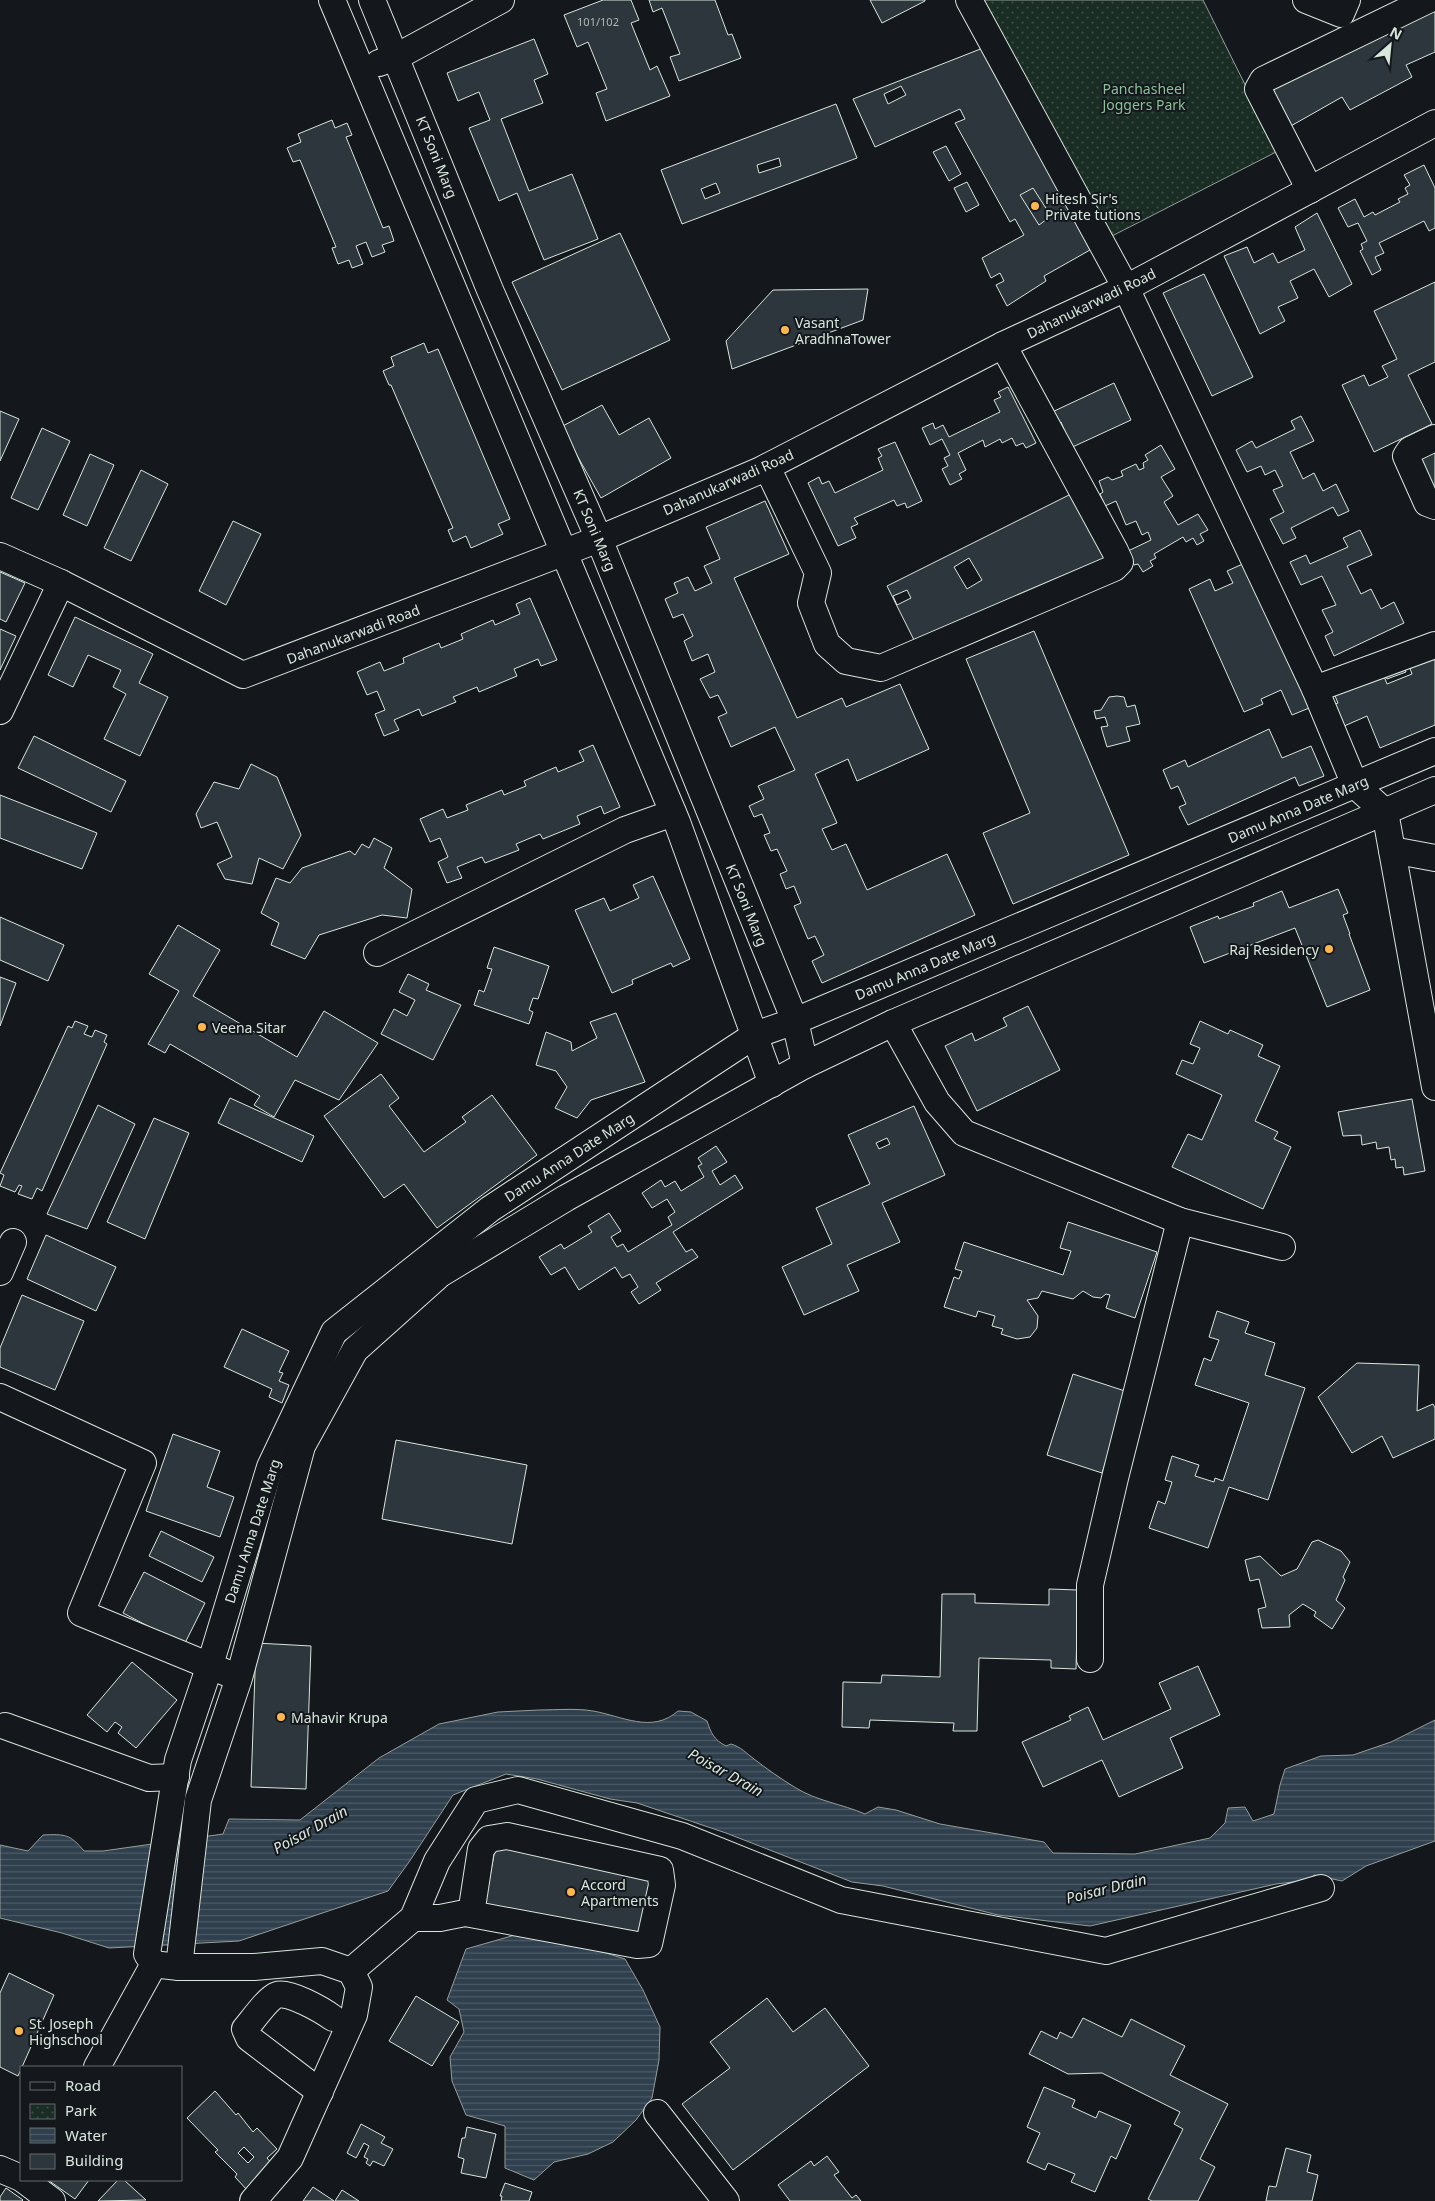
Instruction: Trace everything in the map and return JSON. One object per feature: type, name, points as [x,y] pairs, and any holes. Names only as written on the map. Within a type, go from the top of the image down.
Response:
[{"type":"street","points":[[332,0],[673,813],[772,1084]]},
{"type":"street","name":"KT Soni Marg","points":[[372,0],[490,290],[599,539],[795,1021],[805,1065]]},
{"type":"street","points":[[362,70],[396,57],[501,0]]},
{"type":"street","points":[[969,0],[1126,288],[1315,689],[1355,785],[1385,812],[1435,1087]]},
{"type":"street","points":[[1306,0],[1341,14],[1347,0]]},
{"type":"street","points":[[1310,190],[1258,89],[1263,80],[1428,0]]},
{"type":"street","name":"Dahanukarwadi Road","points":[[0,556],[61,583],[243,675],[564,553],[767,467],[1003,345],[1126,288],[1435,123]]},
{"type":"street","points":[[767,467],[818,573],[811,602],[827,644],[846,660],[881,668],[1114,568],[1120,562],[1115,551],[1003,345]]},
{"type":"street","points":[[1435,438],[1410,450],[1406,456],[1427,503],[1435,506]]},
{"type":"street","points":[[0,711],[61,583]]},
{"type":"street","points":[[1315,689],[1435,645]]},
{"type":"street","name":"Damu Anna Date Marg","points":[[165,1959],[170,1802],[178,1760],[210,1665],[270,1467],[334,1332],[490,1209],[755,1035],[795,1021],[1435,751]]},
{"type":"street","name":"Damu Anna Date Marg","points":[[165,1959],[198,1800],[239,1678],[302,1446],[356,1350],[440,1274],[566,1198],[805,1065],[893,1023],[1435,790]]},
{"type":"street","points":[[377,953],[625,830],[673,813]]},
{"type":"street","points":[[1392,850],[1435,858]]},
{"type":"street","points":[[893,1023],[937,1102],[964,1133],[1180,1221],[1282,1247]]},
{"type":"street","points":[[1090,1659],[1090,1585],[1180,1221]]},
{"type":"street","points":[[0,1272],[13,1242]]},
{"type":"street","points":[[0,1397],[142,1463],[81,1612],[239,1678]]},
{"type":"street","points":[[5,1726],[149,1778],[176,1777]]},
{"type":"street","points":[[333,2018],[353,1975],[413,1918],[437,1860],[476,1800],[518,1790],[682,1836],[841,1900],[1106,1951],[1321,1888]]},
{"type":"street","points":[[413,1918],[440,1918],[465,1913],[637,1945],[649,1944],[662,1885],[660,1870],[507,1836],[489,1839],[481,1849],[471,1914]]},
{"type":"street","points":[[98,2066],[165,1959],[254,1967],[322,1960],[353,1975],[359,1988],[354,2015],[315,2088]]},
{"type":"street","points":[[253,2201],[290,2158],[315,2088],[340,2032],[340,2024],[318,2008],[283,1994],[275,1996],[245,2029],[249,2038],[315,2088]]},
{"type":"street","points":[[657,2112],[726,2201]]},
{"type":"street","points":[[0,2169],[20,2178]]},
{"type":"street","points":[[26,2181],[52,2201]]},
{"type":"green space","name":"Panchasheel Joggers Park","points":[[984,0],[1203,0],[1278,151],[1112,236]]},
{"type":"water","name":"Poisar Drain","points":[[586,1710],[647,1722],[668,1718],[678,1711],[691,1712],[707,1721],[714,1736],[722,1744],[726,1746],[731,1744],[741,1748],[796,1788],[812,1796],[865,1814],[878,1807],[896,1810],[940,1824],[1044,1842],[1053,1853],[1135,1854],[1210,1838],[1225,1823],[1228,1808],[1245,1807],[1253,1821],[1274,1814],[1285,1769],[1321,1756],[1353,1755],[1391,1742],[1435,1720],[1435,1841],[1366,1866],[1342,1881],[1314,1875],[1309,1880],[1276,1884],[1090,1926],[998,1915],[883,1886],[852,1882],[726,1833],[637,1803],[610,1799],[537,1779],[506,1774],[453,1795],[388,1891],[239,1941],[109,1948],[62,1933],[0,1918],[0,1845],[28,1851],[43,1835],[62,1835],[71,1838],[84,1851],[103,1851],[223,1834],[229,1819],[300,1820],[379,1758],[439,1724],[498,1712]]},
{"type":"water","points":[[515,1935],[584,1946],[625,1959],[643,1990],[660,2027],[659,2060],[652,2098],[636,2120],[613,2142],[588,2154],[554,2162],[534,2180],[505,2168],[505,2126],[466,2115],[452,2081],[450,2057],[464,2032],[459,2009],[447,2000],[466,1949]]},
{"type":"building","points":[[603,0],[631,0],[639,20],[631,23],[650,70],[657,66],[670,96],[606,121],[596,93],[607,89],[588,42],[577,47],[564,15]]},
{"type":"building","points":[[649,0],[715,0],[728,35],[732,34],[741,58],[679,81],[670,57],[680,54],[662,8],[653,12]]},
{"type":"building","points":[[870,0],[925,0],[925,1],[882,23]]},
{"type":"building","points":[[1435,3],[1435,52],[1406,65],[1412,77],[1350,110],[1342,97],[1282,131],[1264,90]]},
{"type":"building","points":[[534,39],[548,74],[534,80],[543,103],[501,119],[529,191],[572,174],[598,239],[544,260],[517,193],[499,201],[469,128],[490,120],[479,92],[458,101],[447,73]]},
{"type":"building","points":[[983,48],[1090,250],[1044,276],[1046,281],[1007,306],[996,285],[1004,281],[1000,273],[991,278],[982,258],[1024,235],[1015,219],[1010,222],[955,123],[965,119],[960,109],[875,147],[853,99]],"holes":[[[901,86],[906,95],[888,104],[884,94]]]},
{"type":"building","points":[[836,104],[857,158],[682,224],[661,170]],"holes":[[[779,158],[781,166],[759,173],[757,165]],[[716,183],[720,193],[705,199],[701,189]]]},
{"type":"building","points":[[332,120],[335,128],[347,123],[352,135],[346,137],[383,228],[389,226],[394,241],[382,245],[385,252],[372,257],[366,242],[356,246],[363,264],[352,268],[349,260],[338,264],[332,248],[336,247],[300,160],[293,162],[287,148],[301,142],[298,134]]},
{"type":"building","points":[[946,146],[961,174],[949,181],[933,152]]},
{"type":"building","points":[[1424,165],[1435,188],[1435,228],[1429,231],[1424,221],[1379,243],[1384,253],[1375,257],[1381,270],[1372,275],[1360,251],[1363,249],[1361,244],[1367,241],[1358,223],[1348,227],[1338,208],[1355,199],[1364,217],[1373,212],[1375,215],[1400,202],[1398,199],[1408,194],[1405,188],[1410,185],[1404,175]]},
{"type":"building","points":[[967,182],[979,205],[966,212],[954,188]]},
{"type":"building","name":"Hitesh Sir's Private tutions","points":[[1033,188],[1051,216],[1039,225],[1020,195]]},
{"type":"building","points":[[1317,213],[1352,284],[1329,297],[1314,269],[1290,281],[1298,298],[1278,307],[1285,321],[1260,334],[1224,256],[1247,247],[1254,263],[1273,253],[1278,263],[1305,250],[1295,227]]},
{"type":"building","points":[[620,233],[670,340],[562,390],[512,282]]},
{"type":"building","points":[[1204,274],[1253,377],[1212,396],[1163,293]]},
{"type":"building","points":[[1435,282],[1435,362],[1408,375],[1432,424],[1374,452],[1342,385],[1364,375],[1369,386],[1388,377],[1382,366],[1397,359],[1374,311]]},
{"type":"building","name":"Vasant AradhnaTower","points":[[868,289],[863,320],[732,369],[726,341],[773,290]]},
{"type":"building","points":[[424,343],[428,353],[438,349],[510,519],[498,524],[503,534],[471,548],[466,536],[453,542],[448,530],[453,528],[391,385],[389,385],[383,371],[394,366],[391,357]]},
{"type":"building","points":[[1114,383],[1131,420],[1066,450],[1067,437],[1061,422],[1056,425],[1050,413]]},
{"type":"building","points":[[1008,387],[1036,443],[1026,448],[1023,443],[1016,446],[1012,438],[1002,443],[1000,439],[985,447],[983,440],[958,453],[966,470],[959,474],[962,479],[950,485],[942,469],[948,466],[944,458],[950,455],[942,439],[930,445],[922,428],[933,423],[935,429],[943,425],[949,437],[1000,412],[994,400],[1001,397],[998,392]]},
{"type":"building","points":[[602,405],[619,435],[649,418],[671,458],[601,498],[561,427]]},
{"type":"building","points":[[0,411],[19,419],[0,461]]},
{"type":"building","points":[[1301,416],[1314,441],[1290,452],[1303,479],[1314,473],[1323,491],[1336,484],[1349,511],[1338,516],[1333,507],[1291,528],[1296,538],[1283,544],[1270,519],[1284,512],[1273,490],[1283,486],[1275,470],[1265,475],[1261,466],[1247,472],[1236,450],[1252,441],[1256,448],[1295,429],[1291,421]]},
{"type":"building","points":[[42,428],[70,441],[38,510],[11,498]]},
{"type":"building","points":[[895,442],[922,501],[907,508],[905,503],[897,506],[894,500],[854,518],[858,524],[851,527],[856,538],[838,546],[808,483],[819,477],[822,484],[829,481],[835,493],[883,470],[878,458],[882,456],[878,449]]},
{"type":"building","points":[[1435,444],[1435,498],[1416,452]]},
{"type":"building","points":[[1161,445],[1175,469],[1161,477],[1173,496],[1164,502],[1178,525],[1198,514],[1208,530],[1200,534],[1204,541],[1197,545],[1193,538],[1186,542],[1183,537],[1154,554],[1156,558],[1150,561],[1153,566],[1143,572],[1138,564],[1134,565],[1126,552],[1151,540],[1148,532],[1142,535],[1136,521],[1126,525],[1116,501],[1105,506],[1100,494],[1103,492],[1099,481],[1108,477],[1112,480],[1123,476],[1121,471],[1136,464],[1139,470],[1144,468],[1143,463],[1148,460],[1145,455]]},
{"type":"building","points":[[90,454],[114,465],[87,526],[63,515]]},
{"type":"building","points":[[141,470],[168,484],[131,561],[104,548]]},
{"type":"building","points":[[1081,489],[1116,559],[917,646],[887,586]],"holes":[[[969,558],[982,580],[967,589],[954,567]],[[907,590],[911,598],[897,605],[893,596]]]},
{"type":"building","points":[[765,501],[789,554],[734,578],[797,718],[842,698],[846,707],[900,684],[929,749],[857,781],[848,759],[815,774],[837,823],[822,829],[832,850],[846,844],[867,890],[947,854],[975,915],[822,983],[812,961],[824,955],[815,936],[808,939],[794,906],[801,903],[794,886],[786,889],[780,874],[787,871],[777,849],[771,851],[764,835],[770,833],[762,814],[754,817],[749,806],[764,799],[758,786],[795,770],[775,727],[731,747],[718,717],[727,713],[718,695],[710,698],[700,679],[715,672],[708,654],[692,661],[684,641],[693,636],[683,614],[673,618],[665,599],[678,593],[674,583],[688,577],[695,591],[712,583],[704,566],[720,559],[706,527]]},
{"type":"building","points":[[233,521],[261,534],[226,605],[199,591]]},
{"type":"building","points":[[1360,530],[1372,555],[1347,566],[1361,594],[1371,589],[1381,609],[1394,602],[1404,623],[1334,656],[1325,636],[1333,632],[1322,610],[1336,605],[1322,576],[1301,585],[1290,562],[1306,555],[1310,564],[1348,547],[1343,538]]},
{"type":"building","points":[[1245,563],[1319,704],[1292,715],[1281,690],[1261,699],[1263,704],[1244,712],[1189,589],[1210,579],[1215,591],[1233,583],[1227,571]]},
{"type":"building","points":[[0,572],[25,583],[6,622],[0,619]]},
{"type":"building","points":[[530,598],[557,660],[541,666],[538,659],[514,669],[517,676],[479,692],[477,687],[453,697],[456,702],[422,716],[419,709],[394,720],[399,730],[384,736],[375,714],[385,710],[377,691],[367,695],[357,672],[380,662],[384,671],[404,663],[403,658],[439,643],[441,648],[463,639],[461,634],[493,620],[495,625],[520,614],[516,604]]},
{"type":"building","points":[[75,617],[153,654],[139,683],[168,697],[140,756],[104,739],[126,694],[113,687],[121,670],[88,655],[73,687],[48,675]]},
{"type":"building","points":[[0,629],[16,636],[0,670]]},
{"type":"building","points":[[1034,631],[1129,855],[1013,904],[983,833],[1030,813],[966,659]]},
{"type":"building","points":[[1435,657],[1435,725],[1380,748],[1367,716],[1342,727],[1333,705],[1338,703],[1333,691],[1382,671],[1387,684],[1412,674],[1407,660]]},
{"type":"building","points":[[1403,661],[1406,672],[1387,679],[1384,668]]},
{"type":"building","points":[[1109,697],[1124,697],[1127,707],[1135,705],[1140,724],[1126,727],[1130,741],[1107,747],[1101,727],[1108,726],[1105,717],[1096,719],[1094,711],[1101,710]]},
{"type":"building","points":[[1269,729],[1282,758],[1311,746],[1324,776],[1299,786],[1295,777],[1188,825],[1179,807],[1186,804],[1178,786],[1171,789],[1163,770],[1185,760],[1188,767]]},
{"type":"building","points":[[34,736],[126,781],[111,812],[18,768]]},
{"type":"building","points":[[593,745],[620,807],[604,814],[601,806],[577,816],[580,824],[543,839],[540,834],[516,844],[519,850],[485,863],[482,857],[457,867],[462,878],[447,883],[438,862],[448,857],[440,838],[430,842],[420,819],[443,809],[447,818],[468,810],[466,805],[502,790],[504,795],[526,786],[524,781],[556,767],[558,772],[584,761],[579,751]]},
{"type":"building","points":[[251,764],[277,777],[301,835],[283,869],[259,858],[252,884],[225,879],[217,864],[232,857],[217,822],[201,828],[196,814],[214,782],[239,789]]},
{"type":"building","points":[[0,795],[97,833],[82,869],[0,838]]},
{"type":"building","points":[[374,838],[392,848],[384,868],[412,889],[407,918],[382,915],[319,935],[305,959],[271,945],[279,923],[261,913],[276,878],[290,883],[302,868],[350,851],[355,855],[362,844],[369,848]]},
{"type":"building","points":[[653,876],[690,959],[673,967],[671,963],[632,980],[633,984],[612,993],[575,910],[604,898],[610,911],[639,898],[633,885]]},
{"type":"building","name":"Raj Residency","points":[[1338,889],[1348,913],[1343,915],[1349,934],[1370,990],[1327,1007],[1295,928],[1204,963],[1190,927],[1218,916],[1219,919],[1254,906],[1253,903],[1282,891],[1289,908]]},
{"type":"building","points":[[0,917],[64,945],[48,981],[0,960]]},
{"type":"building","name":"Veena Sitar","points":[[178,925],[220,950],[193,996],[297,1057],[324,1011],[378,1043],[339,1100],[295,1080],[274,1117],[254,1105],[260,1096],[170,1044],[165,1053],[148,1044],[179,991],[149,974]]},
{"type":"building","points":[[494,947],[549,966],[538,999],[533,998],[529,1010],[533,1012],[529,1024],[474,1005],[479,990],[484,992],[492,969],[487,968]]},
{"type":"building","points":[[408,974],[429,984],[426,990],[461,1005],[433,1060],[381,1034],[394,1009],[407,1016],[415,1000],[399,992]]},
{"type":"building","points":[[0,977],[16,983],[0,1026]]},
{"type":"building","points":[[1028,1006],[1060,1070],[977,1111],[945,1046],[972,1033],[975,1041],[1007,1026],[1003,1018]]},
{"type":"building","points":[[616,1013],[645,1082],[591,1100],[577,1118],[555,1108],[567,1087],[556,1071],[536,1065],[546,1032],[571,1042],[572,1051],[597,1038],[590,1022]]},
{"type":"building","points":[[75,1021],[88,1026],[84,1034],[92,1037],[95,1030],[107,1035],[104,1042],[107,1044],[42,1191],[37,1188],[32,1199],[18,1194],[22,1186],[19,1185],[15,1192],[0,1186],[4,1175],[0,1173],[68,1026],[72,1028]]},
{"type":"building","points":[[1200,1021],[1228,1034],[1230,1030],[1263,1045],[1258,1056],[1280,1066],[1255,1121],[1278,1132],[1274,1139],[1291,1147],[1263,1209],[1172,1167],[1188,1134],[1202,1140],[1222,1095],[1176,1074],[1182,1060],[1193,1064],[1200,1048],[1190,1044]]},
{"type":"building","points":[[381,1074],[399,1098],[389,1106],[424,1152],[466,1122],[462,1117],[492,1095],[537,1155],[437,1228],[404,1184],[384,1198],[324,1116]]},
{"type":"building","points":[[230,1098],[314,1136],[302,1162],[218,1123]]},
{"type":"building","points":[[1412,1099],[1425,1171],[1404,1175],[1403,1167],[1396,1168],[1395,1159],[1391,1160],[1389,1147],[1377,1149],[1376,1142],[1362,1145],[1361,1135],[1343,1136],[1338,1112]]},
{"type":"building","points":[[98,1105],[135,1124],[87,1229],[47,1214]]},
{"type":"building","points":[[914,1106],[945,1175],[882,1203],[900,1242],[847,1265],[859,1291],[804,1315],[782,1267],[832,1244],[816,1208],[870,1184],[848,1135]],"holes":[[[887,1138],[890,1144],[879,1149],[876,1143]]]},
{"type":"building","points":[[154,1118],[189,1133],[145,1239],[107,1222]]},
{"type":"building","points":[[716,1146],[727,1162],[712,1171],[720,1185],[735,1175],[743,1188],[673,1232],[686,1252],[692,1249],[698,1257],[656,1283],[661,1290],[639,1304],[631,1292],[638,1287],[630,1274],[622,1278],[615,1267],[579,1290],[565,1267],[551,1275],[539,1257],[561,1244],[564,1249],[592,1232],[588,1226],[609,1213],[621,1231],[611,1237],[617,1247],[623,1244],[628,1252],[672,1225],[668,1217],[675,1212],[667,1199],[652,1208],[642,1193],[661,1180],[665,1187],[675,1181],[681,1191],[704,1177],[698,1166],[702,1164],[698,1158]]},
{"type":"building","points":[[1068,1222],[1157,1252],[1135,1318],[1106,1308],[1110,1295],[1106,1294],[1101,1298],[1093,1297],[1083,1291],[1073,1299],[1042,1291],[1038,1298],[1027,1300],[1038,1316],[1037,1328],[1030,1337],[1017,1339],[1001,1334],[1003,1329],[992,1326],[995,1316],[978,1311],[976,1317],[944,1307],[954,1277],[959,1279],[962,1271],[955,1269],[964,1242],[1063,1275],[1071,1251],[1060,1248]]},
{"type":"building","points":[[46,1235],[116,1267],[96,1311],[27,1279]]},
{"type":"building","points":[[22,1295],[84,1321],[55,1390],[0,1367],[0,1348]]},
{"type":"building","points":[[1217,1311],[1249,1322],[1245,1333],[1275,1343],[1265,1375],[1305,1388],[1268,1500],[1229,1487],[1208,1548],[1149,1528],[1158,1501],[1165,1504],[1172,1482],[1165,1480],[1172,1456],[1199,1465],[1195,1476],[1214,1482],[1215,1478],[1223,1481],[1249,1403],[1195,1385],[1204,1358],[1211,1361],[1219,1340],[1209,1337]]},
{"type":"building","points":[[242,1329],[289,1351],[279,1372],[283,1373],[279,1381],[289,1385],[282,1403],[269,1397],[272,1389],[224,1367]]},
{"type":"building","points":[[1357,1363],[1419,1365],[1417,1411],[1433,1404],[1435,1408],[1435,1439],[1393,1458],[1382,1436],[1352,1453],[1318,1397]]},
{"type":"building","points":[[1073,1374],[1128,1392],[1102,1473],[1047,1455]]},
{"type":"building","points":[[173,1434],[220,1451],[207,1487],[234,1497],[220,1537],[146,1511]]},
{"type":"building","points":[[396,1440],[527,1465],[512,1544],[382,1519]]},
{"type":"building","points":[[161,1531],[214,1557],[202,1582],[149,1556]]},
{"type":"building","points":[[1318,1540],[1341,1551],[1350,1562],[1343,1577],[1345,1580],[1336,1600],[1345,1608],[1332,1629],[1314,1616],[1316,1612],[1303,1604],[1289,1615],[1290,1627],[1262,1628],[1258,1609],[1266,1607],[1259,1579],[1250,1581],[1245,1560],[1260,1556],[1281,1576],[1297,1569],[1312,1542]]},
{"type":"building","points":[[144,1572],[205,1603],[184,1645],[123,1613]]},
{"type":"building","points":[[1049,1589],[1078,1590],[1076,1669],[1051,1668],[1051,1660],[979,1658],[977,1731],[953,1731],[954,1723],[870,1720],[869,1728],[842,1727],[843,1682],[881,1683],[882,1675],[940,1677],[942,1594],[975,1594],[975,1603],[1049,1605]]},
{"type":"building","name":"Mahavir Krupa","points":[[256,1643],[311,1646],[306,1789],[251,1787]]},
{"type":"building","points":[[132,1662],[177,1700],[136,1748],[118,1733],[122,1727],[115,1722],[107,1732],[87,1715]]},
{"type":"building","points":[[1198,1666],[1220,1715],[1170,1738],[1183,1768],[1119,1797],[1102,1760],[1043,1787],[1022,1742],[1071,1720],[1069,1716],[1088,1707],[1103,1740],[1171,1709],[1159,1683]]},
{"type":"building","name":"Accord Apartments","points":[[496,1844],[658,1877],[645,1940],[484,1908]]},
{"type":"building","name":"St. Joseph Highschool","points":[[9,1973],[54,1995],[22,2066],[20,2066],[18,2076],[0,2067],[0,1993]]},
{"type":"building","points":[[416,1996],[459,2022],[432,2066],[389,2041]]},
{"type":"building","points":[[767,1998],[793,2032],[825,2008],[869,2066],[733,2170],[682,2104],[730,2068],[710,2042]]},
{"type":"building","points":[[1083,2018],[1122,2037],[1131,2019],[1185,2046],[1170,2075],[1228,2104],[1200,2159],[1215,2167],[1198,2201],[1152,2201],[1148,2199],[1183,2129],[1174,2124],[1180,2112],[1102,2073],[1068,2074],[1029,2054],[1041,2031],[1057,2039],[1060,2032],[1072,2038]]},
{"type":"building","points":[[1044,2087],[1075,2100],[1072,2107],[1096,2118],[1099,2111],[1131,2125],[1116,2159],[1111,2156],[1095,2192],[1071,2182],[1075,2174],[1048,2163],[1045,2170],[1027,2162],[1040,2133],[1027,2127]]},
{"type":"building","points":[[215,2091],[236,2115],[238,2113],[253,2132],[257,2128],[277,2149],[267,2158],[274,2166],[248,2191],[235,2177],[237,2174],[215,2152],[218,2150],[187,2118]],"holes":[[[244,2147],[254,2157],[248,2163],[238,2153]]]},
{"type":"building","points":[[361,2124],[385,2137],[381,2143],[393,2149],[384,2166],[373,2161],[370,2166],[366,2163],[368,2159],[364,2157],[369,2146],[364,2143],[356,2158],[347,2153]]},
{"type":"building","points":[[467,2127],[496,2134],[486,2178],[461,2173],[464,2159],[458,2157],[462,2138],[465,2138]]},
{"type":"building","points":[[1286,2148],[1311,2155],[1307,2172],[1318,2175],[1312,2201],[1266,2201],[1269,2186],[1276,2187]]},
{"type":"building","points":[[827,2156],[839,2172],[834,2175],[852,2198],[856,2195],[861,2201],[790,2201],[778,2185],[811,2161],[814,2166]]},
{"type":"building","points":[[49,2181],[88,2181],[75,2199]]},
{"type":"building","points":[[117,2181],[125,2181],[146,2200],[98,2201]]},
{"type":"building","points":[[505,2183],[532,2192],[529,2201],[501,2201],[502,2196],[500,2196]]},
{"type":"building","points":[[313,2187],[334,2201],[303,2201]]},
{"type":"building","points":[[6,2188],[23,2200],[0,2201],[0,2197]]},
{"type":"building","points":[[342,2190],[359,2201],[335,2201]]},
{"type":"place","name":"Hitesh Sir's Private tutions","points":[[1035,206]]},
{"type":"place","name":"Vasant AradhnaTower","points":[[785,330]]},
{"type":"place","name":"Raj Residency","points":[[1329,949]]},
{"type":"place","name":"Veena Sitar","points":[[202,1027]]},
{"type":"place","name":"Mahavir Krupa","points":[[281,1717]]},
{"type":"place","name":"Accord Apartments","points":[[571,1892]]},
{"type":"place","name":"St. Joseph Highschool","points":[[19,2031]]}]
